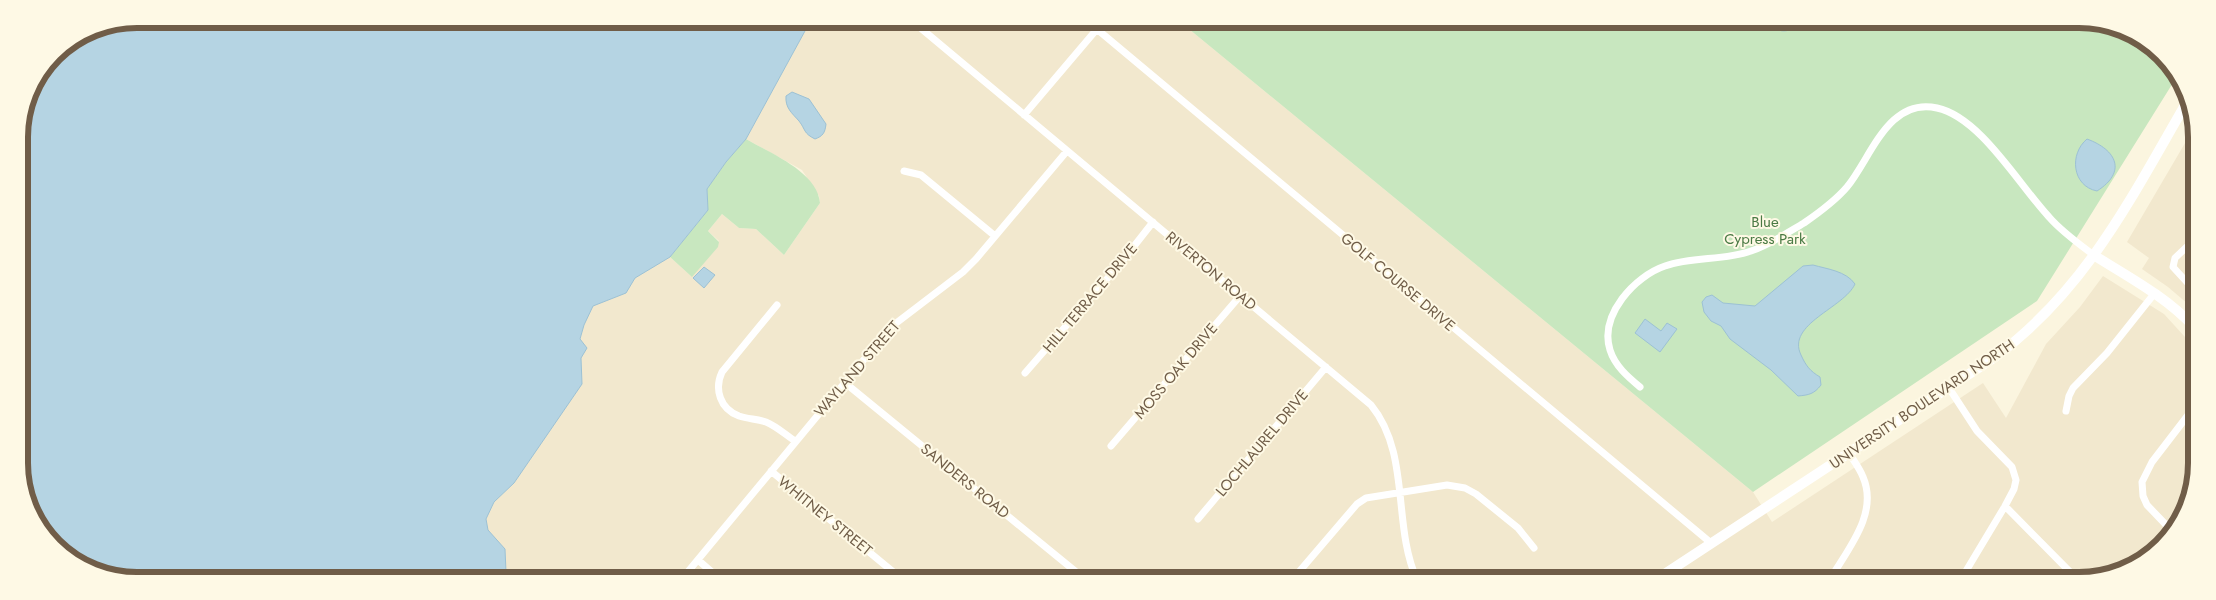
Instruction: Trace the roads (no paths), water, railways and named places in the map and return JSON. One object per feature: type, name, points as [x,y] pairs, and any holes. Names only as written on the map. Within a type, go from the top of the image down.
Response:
[{"type":"street","name":"RIVERTON ROAD","points":[[920,28],[1365,399],[1381,418],[1391,440],[1407,550],[1414,572]]},
{"type":"street","points":[[1024,115],[1097,28]]},
{"type":"street","name":"GOLF COURSE DRIVE","points":[[1097,28],[1711,543]]},
{"type":"street","points":[[1640,387],[1620,368],[1609,348],[1611,321],[1624,296],[1636,282],[1648,273],[1666,266],[1749,252],[1794,229],[1823,210],[1839,196],[1887,128],[1904,112],[1925,106],[1947,110],[1970,124],[2059,227],[2095,256],[2154,294],[2188,320]]},
{"type":"street","name":"UNIVERSITY BOULEVARD NORTH","points":[[1675,572],[1711,543],[2008,348],[2040,320],[2060,300],[2095,256],[2184,106]]},
{"type":"street","name":"WAYLAND STREET","points":[[688,572],[891,327],[976,260],[1067,151]]},
{"type":"street","points":[[904,171],[921,175],[995,236]]},
{"type":"street","name":"HILL TERRACE DRIVE","points":[[1026,373],[1120,264],[1153,222]]},
{"type":"street","points":[[2188,246],[2175,258],[2173,268],[2188,283]]},
{"type":"street","points":[[2066,411],[2068,396],[2072,388],[2107,353],[2154,294]]},
{"type":"street","name":"MOSS OAK DRIVE","points":[[1111,446],[1240,296]]},
{"type":"street","points":[[778,305],[722,372],[718,384],[718,394],[726,408],[734,414],[764,422],[795,441]]},
{"type":"street","name":"LOCHLAUREL DRIVE","points":[[1198,519],[1326,367]]},
{"type":"street","name":"SANDERS ROAD","points":[[844,382],[1076,572]]},
{"type":"street","points":[[1949,388],[1977,431],[2014,471],[2015,485],[1965,572]]},
{"type":"street","points":[[2168,527],[2147,505],[2142,487],[2144,476],[2152,462],[2188,415]]},
{"type":"street","points":[[1834,572],[1867,512],[1866,484],[1850,453]]},
{"type":"street","name":"WHITNEY STREET","points":[[771,471],[893,572]]},
{"type":"street","points":[[1299,572],[1357,504],[1366,498],[1446,486],[1465,488],[1476,494],[1518,528],[1534,548]]},
{"type":"street","points":[[2004,506],[2067,572]]},
{"type":"street","points":[[698,560],[712,572]]},
{"type":"water","points":[[129,28],[807,28],[746,139],[726,162],[707,189],[708,210],[670,257],[635,278],[626,293],[593,306],[580,339],[587,348],[581,358],[582,384],[514,483],[494,502],[486,519],[488,530],[505,549],[506,572],[129,572],[101,567],[82,558],[59,541],[46,524],[33,499],[28,471],[28,122],[39,88],[59,59],[88,39],[108,31]]},
{"type":"water","points":[[1774,28],[1793,28],[1786,31]]},
{"type":"water","points":[[792,92],[809,99],[826,124],[824,132],[820,137],[815,139],[808,135],[790,110],[786,96]]},
{"type":"water","points":[[2087,139],[2105,149],[2111,155],[2114,162],[2115,169],[2112,176],[2097,191],[2082,183],[2076,169],[2077,153]]},
{"type":"water","points":[[1813,265],[1841,273],[1855,284],[1849,293],[1818,317],[1802,334],[1799,344],[1801,355],[1809,368],[1820,377],[1821,385],[1811,394],[1798,396],[1771,370],[1730,339],[1721,326],[1711,321],[1704,312],[1702,302],[1706,297],[1712,295],[1723,303],[1755,306],[1803,266]]},
{"type":"water","points":[[704,267],[715,275],[704,288],[693,278]]},
{"type":"water","points":[[1645,319],[1661,331],[1667,323],[1677,329],[1660,352],[1635,333]]},
{"type":"park label","name":"Blue Cypress Park","points":[[1765,230]]}]
